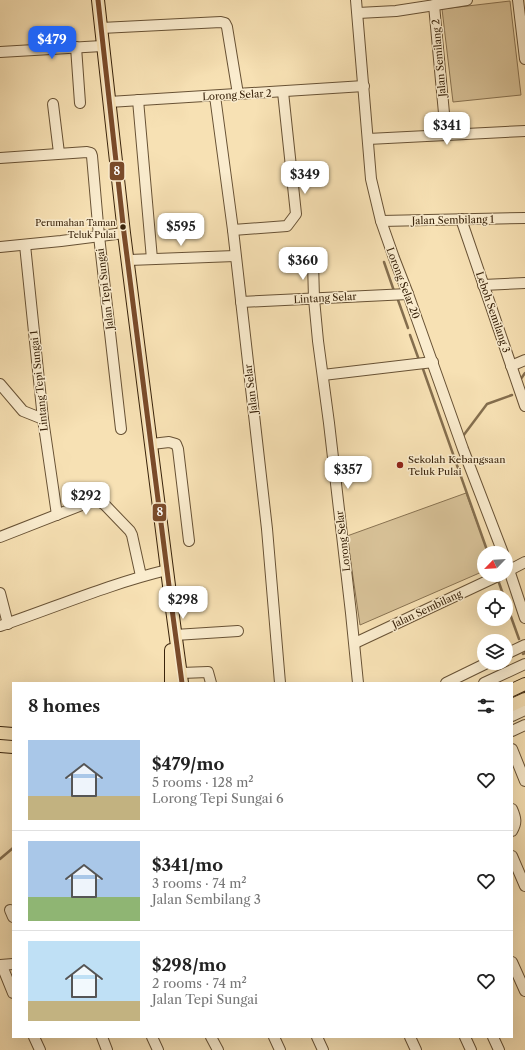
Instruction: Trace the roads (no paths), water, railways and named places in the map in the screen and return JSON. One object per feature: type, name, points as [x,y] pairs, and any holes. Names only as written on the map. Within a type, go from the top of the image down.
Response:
[{"type":"main road","points":[[98,0],[124,233],[129,260],[181,678]]},
{"type":"main road","points":[[171,682],[172,609]]},
{"type":"main road","points":[[513,690],[525,684]]},
{"type":"main road","points":[[513,705],[525,699]]},
{"type":"main road","points":[[0,733],[12,734]]},
{"type":"main road","points":[[0,746],[12,747]]},
{"type":"street","name":"Lorong Selar 20","points":[[356,0],[372,179],[381,221],[433,362],[463,449],[500,546]]},
{"type":"street","points":[[358,13],[396,10],[467,0]]},
{"type":"street","points":[[518,0],[523,30],[525,59]]},
{"type":"street","name":"Jalan Semilang 2","points":[[434,5],[446,135]]},
{"type":"street","points":[[101,28],[225,23],[227,27],[238,94]]},
{"type":"street","points":[[0,52],[102,46]]},
{"type":"street","points":[[76,47],[80,103]]},
{"type":"street","name":"Lorong Selar 2","points":[[109,102],[364,86]]},
{"type":"street","points":[[233,230],[287,226],[296,214],[283,92]]},
{"type":"street","name":"Jalan Selar","points":[[215,96],[233,230],[267,529],[280,682]]},
{"type":"street","points":[[138,100],[152,259]]},
{"type":"street","points":[[0,158],[59,154],[53,104]]},
{"type":"street","points":[[368,139],[525,131]]},
{"type":"street","name":"Jalan Tepi Sungai","points":[[59,154],[87,152],[91,153],[92,156],[99,236],[122,429]]},
{"type":"street","name":"Jalan Sembilang 1","points":[[381,221],[525,218]]},
{"type":"street","name":"Leboh Semilang 3","points":[[461,219],[525,406]]},
{"type":"street","points":[[0,247],[124,233]]},
{"type":"street","name":"Lintang Tepi Sungai 1","points":[[25,245],[43,419],[57,515]]},
{"type":"street","points":[[129,260],[235,256]]},
{"type":"street","name":"Lorong Selar","points":[[313,262],[314,299],[355,643],[358,682]]},
{"type":"street","points":[[483,285],[525,283]]},
{"type":"street","name":"Lintang Selar","points":[[241,302],[408,294]]},
{"type":"street","points":[[512,366],[525,360]]},
{"type":"street","points":[[323,375],[433,362]]},
{"type":"street","points":[[0,384],[23,411],[43,419]]},
{"type":"street","points":[[152,444],[169,442],[176,444],[178,449],[189,541]]},
{"type":"street","points":[[0,537],[92,501],[99,501],[105,505],[132,535],[141,576]]},
{"type":"street","points":[[513,566],[525,562]]},
{"type":"street","points":[[0,593],[4,625],[74,598],[141,576],[167,570]]},
{"type":"street","name":"Jalan Sembilang","points":[[355,643],[485,582]]},
{"type":"street","points":[[512,582],[525,618]]},
{"type":"street","points":[[175,635],[238,631]]},
{"type":"street","points":[[513,651],[525,645]]},
{"type":"street","points":[[486,682],[525,664]]},
{"type":"street","points":[[448,682],[477,668]]},
{"type":"street","points":[[181,678],[208,672],[211,682]]},
{"type":"street","points":[[513,716],[525,710]]},
{"type":"street","points":[[513,731],[525,725]]},
{"type":"street","points":[[513,752],[525,781]]},
{"type":"street","points":[[513,811],[516,818],[516,824],[513,829]]},
{"type":"street","points":[[513,858],[525,886]]},
{"type":"street","points":[[12,964],[1,966],[12,991]]},
{"type":"street","points":[[513,964],[525,991]]},
{"type":"street","points":[[34,1038],[40,1050]]},
{"type":"street","points":[[102,1038],[107,1050]]},
{"type":"street","points":[[152,1038],[158,1050]]},
{"type":"street","points":[[212,1038],[218,1050]]},
{"type":"street","points":[[274,1038],[280,1050]]},
{"type":"street","points":[[317,1038],[323,1050]]},
{"type":"street","points":[[410,1038],[416,1050]]},
{"type":"street","points":[[465,1038],[471,1050]]},
{"type":"street","points":[[494,1038],[500,1050]]},
{"type":"waterway","points":[[384,262],[394,291]]},
{"type":"waterway","points":[[398,300],[408,328]]},
{"type":"waterway","points":[[410,335],[419,360]]},
{"type":"waterway","points":[[423,369],[486,546]]},
{"type":"waterway","points":[[520,380],[525,373]]},
{"type":"waterway","points":[[463,436],[487,404],[512,395]]},
{"type":"waterway","points":[[499,582],[502,590]]},
{"type":"waterway","points":[[513,622],[519,639]]},
{"type":"waterway","points":[[0,859],[12,849]]},
{"type":"place","name":"Perumahan Taman Teluk Pulai","points":[[123,227]]},
{"type":"place","name":"Sekolah Kebangsaan Teluk Pulai","points":[[400,465]]}]
